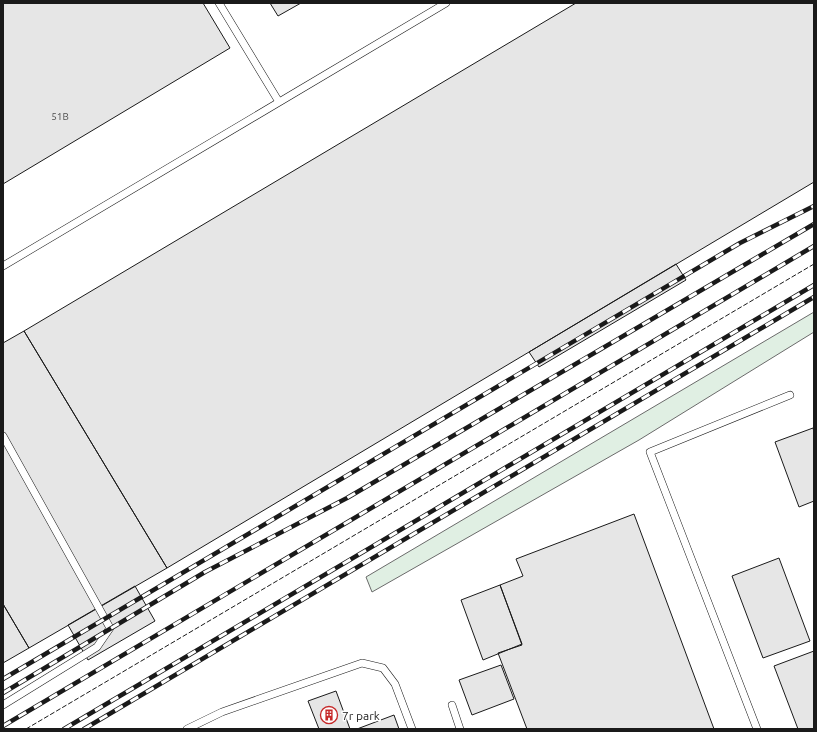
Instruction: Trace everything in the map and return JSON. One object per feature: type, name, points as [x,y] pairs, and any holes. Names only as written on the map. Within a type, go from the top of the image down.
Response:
[{"type":"lane","points":[[219,3],[278,102]]},
{"type":"lane","points":[[3,266],[446,3]]},
{"type":"lane","points":[[757,729],[650,452],[790,395]]},
{"type":"lane","points":[[3,436],[110,628],[97,647],[3,705]]},
{"type":"lane","points":[[187,729],[222,712],[362,663],[383,668],[395,684],[412,729]]},
{"type":"lane","points":[[452,705],[460,729]]},
{"type":"green space","points":[[814,312],[814,332],[639,440],[372,592],[366,577]]},
{"type":"building","points":[[3,3],[203,3],[230,48],[3,184]]},
{"type":"building","points":[[270,3],[301,3],[278,16]]},
{"type":"building","points":[[576,3],[814,3],[814,182],[167,568],[24,331]]},
{"type":"building","points":[[676,264],[686,280],[539,367],[529,352]]},
{"type":"building","points":[[24,331],[167,568],[29,648],[3,604],[3,343]]},
{"type":"building","points":[[813,428],[814,501],[799,507],[775,442]]},
{"type":"building","points":[[634,514],[714,729],[527,729],[498,653],[522,645],[500,585],[523,576],[516,559]]},
{"type":"building","points":[[779,558],[810,641],[763,658],[732,576]]},
{"type":"building","points":[[500,585],[522,644],[483,660],[461,600]]},
{"type":"building","points":[[135,586],[155,621],[88,660],[68,625]]},
{"type":"building","points":[[3,604],[29,648],[3,663]]},
{"type":"building","points":[[814,651],[814,729],[798,729],[774,666]]},
{"type":"building","points":[[501,665],[514,699],[472,715],[459,680]]},
{"type":"building","name":"7r park","points":[[336,691],[350,729],[319,729],[308,701]]},
{"type":"building","name":"7r park","points":[[394,715],[399,729],[357,729]]},
{"type":"railway","points":[[3,679],[740,243],[814,206]]},
{"type":"railway","points":[[3,693],[205,572],[347,498],[814,224]]},
{"type":"railway","points":[[3,726],[814,246]]},
{"type":"railway","points":[[64,729],[814,285]]},
{"type":"railway","points":[[84,729],[814,297]]},
{"type":"fence","points":[[26,729],[814,264]]},
{"type":"place","name":"7r park","points":[[329,715]]}]
